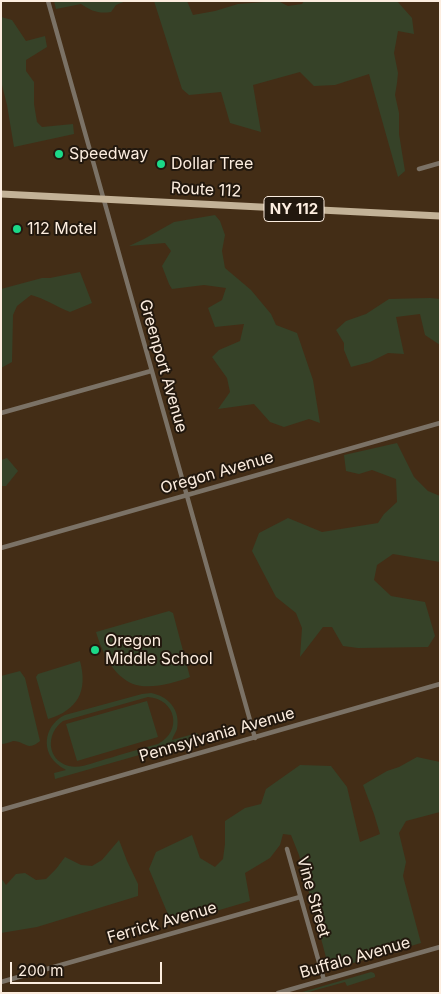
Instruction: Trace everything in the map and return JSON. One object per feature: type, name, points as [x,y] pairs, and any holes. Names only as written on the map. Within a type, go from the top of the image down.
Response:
[{"type":"main road","name":"Route 112","points":[[1,194],[440,216]]},
{"type":"street","name":"Greenport Avenue","points":[[48,1],[255,738]]},
{"type":"street","points":[[419,169],[440,163]]},
{"type":"street","points":[[1,413],[151,371]]},
{"type":"street","name":"Oregon Avenue","points":[[1,548],[440,422]]},
{"type":"street","name":"Pennsylvania Avenue","points":[[1,810],[440,684]]},
{"type":"street","name":"Vine Street","points":[[287,849],[324,980]]},
{"type":"street","name":"Ferrick Avenue","points":[[1,982],[300,897]]},
{"type":"street","name":"Buffalo Avenue","points":[[278,993],[440,947]]},
{"type":"green space","points":[[54,1],[126,1],[116,5],[111,12],[102,13],[81,4],[56,9]]},
{"type":"green space","points":[[154,1],[187,1],[193,15],[238,4],[278,1],[288,6],[302,4],[304,1],[397,1],[412,18],[414,34],[398,31],[394,53],[398,73],[395,95],[399,113],[399,134],[405,171],[398,177],[369,74],[335,85],[314,86],[300,72],[253,85],[261,132],[230,123],[221,92],[189,95],[182,89]]},
{"type":"green space","points":[[1,17],[12,20],[26,41],[45,36],[47,47],[26,60],[26,71],[34,82],[34,104],[37,122],[42,127],[73,124],[74,134],[14,147],[1,81]]},
{"type":"green space","points":[[215,215],[220,221],[225,235],[222,251],[225,268],[251,290],[271,314],[276,325],[297,333],[313,380],[320,423],[309,419],[284,427],[270,422],[254,404],[218,409],[230,392],[227,378],[212,357],[219,350],[240,341],[244,324],[215,327],[208,308],[222,300],[226,288],[204,285],[172,289],[162,266],[171,251],[165,243],[129,246],[174,222]]},
{"type":"green space","points":[[80,272],[92,303],[70,312],[31,295],[17,306],[13,315],[12,362],[1,368],[1,289],[42,278]]},
{"type":"green space","points":[[389,299],[440,299],[440,345],[425,335],[420,314],[396,317],[404,354],[388,353],[370,362],[351,367],[344,350],[344,343],[336,330],[346,321],[366,314]]},
{"type":"green space","points":[[397,443],[414,477],[428,491],[440,496],[440,562],[393,554],[377,565],[374,580],[391,596],[425,602],[435,636],[428,647],[358,648],[343,646],[332,627],[323,627],[300,657],[302,628],[296,613],[276,597],[252,551],[259,533],[288,518],[322,532],[378,523],[384,514],[397,502],[396,479],[372,470],[359,474],[346,471],[344,455]]},
{"type":"green space","points":[[7,458],[18,471],[6,486],[1,486],[1,460]]},
{"type":"green space","points":[[169,611],[173,613],[190,677],[154,686],[133,684],[119,675],[109,662],[96,632]]},
{"type":"green space","points":[[80,661],[83,681],[78,698],[67,710],[48,719],[36,677],[38,674]]},
{"type":"green space","points":[[20,671],[25,678],[40,741],[32,746],[17,741],[1,744],[1,676]]},
{"type":"green space","points":[[151,693],[163,697],[172,705],[178,722],[172,740],[197,733],[199,738],[55,779],[54,773],[66,770],[57,764],[48,750],[47,737],[53,724],[65,715]],"holes":[[[148,697],[165,703],[173,716],[171,731],[158,744],[74,767],[61,763],[56,758],[51,746],[51,739],[57,726],[63,721]]]},
{"type":"green space","points":[[147,701],[158,737],[77,761],[66,724]]},
{"type":"green space","points":[[417,757],[440,762],[440,812],[406,821],[399,833],[406,862],[403,876],[421,943],[333,969],[328,965],[299,855],[291,835],[283,834],[280,845],[270,858],[245,873],[250,901],[172,924],[149,869],[156,852],[192,835],[200,858],[215,867],[223,859],[225,821],[245,808],[261,804],[266,789],[300,765],[331,766],[347,787],[360,842],[380,834],[363,785]]},
{"type":"green space","points":[[119,840],[138,884],[138,896],[37,927],[1,933],[1,878],[6,885],[16,874],[25,873],[36,880],[46,879],[65,857],[81,865],[92,866],[102,860]]},
{"type":"green space","points":[[371,972],[374,973],[375,977],[347,986],[345,982],[299,993]]},
{"type":"place","name":"Speedway","points":[[59,154]]},
{"type":"place","name":"Dollar Tree","points":[[161,164]]},
{"type":"place","name":"112 Motel","points":[[17,229]]},
{"type":"place","name":"Oregon Middle School","points":[[95,650]]}]
